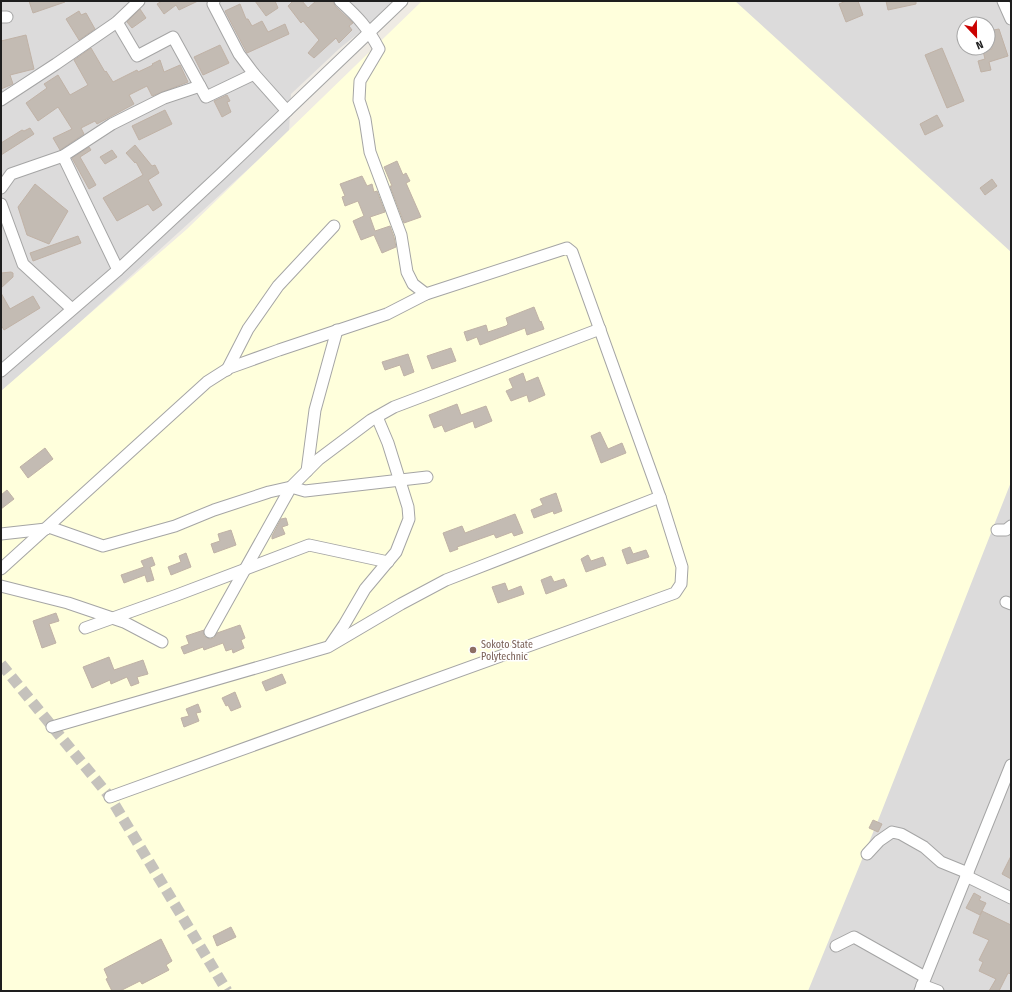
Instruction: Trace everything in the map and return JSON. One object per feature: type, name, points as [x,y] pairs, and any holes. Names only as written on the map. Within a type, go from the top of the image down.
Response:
[{"type":"street","points":[[1,100],[117,22],[139,1]]},
{"type":"street","points":[[214,1],[213,4],[239,54],[254,74],[287,111]]},
{"type":"street","points":[[340,1],[355,14],[369,31],[379,49],[360,81],[359,100],[365,119],[370,152],[401,235],[407,272],[413,284],[426,294]]},
{"type":"street","points":[[1003,1],[1011,19]]},
{"type":"street","points":[[1,372],[118,270],[287,111],[399,2]]},
{"type":"street","points":[[117,22],[136,56],[172,37],[206,97],[254,74]]},
{"type":"street","points":[[1,188],[11,174],[63,156],[112,124],[164,98],[200,86]]},
{"type":"street","points":[[63,156],[118,270]]},
{"type":"street","points":[[1,204],[23,264],[72,309]]},
{"type":"street","points":[[227,370],[248,330],[278,286],[334,226]]},
{"type":"street","points":[[1,569],[207,382],[227,370],[279,350],[387,314],[426,294],[567,248],[572,252],[660,497],[682,567],[681,584],[676,593],[110,797]]},
{"type":"street","points":[[210,632],[290,487],[319,460],[371,420],[394,407],[600,329]]},
{"type":"street","points":[[307,471],[315,410],[337,330]]},
{"type":"street","points":[[328,647],[344,625],[365,589],[396,552],[409,519],[408,507],[400,480],[388,443],[377,417]]},
{"type":"street","points":[[1,534],[47,528],[103,546],[175,526],[214,510],[290,487],[305,491],[426,477]]},
{"type":"street","points":[[52,727],[328,647],[401,604],[446,580],[660,497]]},
{"type":"street","points":[[998,530],[1006,530],[1011,526]]},
{"type":"street","points":[[85,628],[309,545],[388,562]]},
{"type":"street","points":[[1,586],[68,603],[113,618],[124,622],[162,642]]},
{"type":"street","points":[[922,984],[1011,765]]},
{"type":"street","points":[[867,854],[879,841],[892,832],[901,834],[924,847],[941,862],[967,874],[1011,898]]},
{"type":"street","points":[[836,946],[854,937],[922,984],[938,991]]},
{"type":"shaded area","points":[[1,1],[407,1],[384,13],[340,48],[291,94],[289,132],[1,394]]},
{"type":"shaded area","name":"Sokoto State Polytechnic","points":[[422,1],[735,1],[1011,252],[1011,482],[879,818],[808,991],[1,991],[1,391],[187,229]]},
{"type":"shaded area","points":[[709,1],[1011,1],[1011,256]]},
{"type":"shaded area","points":[[1011,476],[1011,991],[803,991]]},
{"type":"building","points":[[29,1],[65,1],[65,2],[33,13]]},
{"type":"building","points":[[162,1],[198,1],[179,10],[176,5],[164,14],[157,4]]},
{"type":"building","points":[[255,1],[275,1],[278,8],[266,16]]},
{"type":"building","points":[[293,1],[302,1],[308,8],[316,1],[333,1],[335,6],[353,23],[349,26],[352,30],[339,43],[336,38],[314,58],[308,53],[319,40],[303,21],[301,23],[288,6]]},
{"type":"building","points":[[846,1],[858,1],[863,15],[846,22],[839,4]]},
{"type":"building","points":[[886,1],[916,1],[916,4],[888,10]]},
{"type":"building","points":[[240,4],[246,19],[248,19],[252,26],[262,21],[268,32],[285,24],[289,34],[247,53],[225,11]]},
{"type":"building","points":[[140,9],[146,18],[132,28],[127,22]]},
{"type":"building","points":[[79,11],[81,15],[86,13],[95,29],[79,40],[66,19]]},
{"type":"building","points":[[999,29],[1008,56],[989,62],[991,70],[981,72],[978,61],[985,59],[984,56],[996,56],[996,30]]},
{"type":"building","points":[[26,35],[34,69],[10,75],[13,84],[1,89],[1,41]]},
{"type":"building","points":[[220,45],[229,63],[203,75],[194,57]]},
{"type":"building","points":[[91,48],[105,72],[106,71],[113,82],[137,70],[138,72],[153,65],[152,64],[160,60],[164,72],[180,65],[188,82],[152,96],[147,86],[129,95],[134,104],[97,124],[95,121],[81,128],[84,134],[60,150],[53,138],[72,129],[58,107],[38,121],[26,103],[47,88],[44,84],[58,75],[70,95],[88,85],[74,60]]},
{"type":"building","points":[[942,48],[964,101],[947,108],[925,55]]},
{"type":"building","points":[[227,95],[230,101],[227,102],[231,112],[222,117],[214,101]]},
{"type":"building","points":[[165,110],[172,124],[139,140],[132,126]]},
{"type":"building","points":[[937,115],[943,126],[925,135],[920,124]]},
{"type":"building","points":[[30,128],[34,134],[1,155],[1,143],[22,130],[24,131]]},
{"type":"building","points":[[135,145],[152,166],[155,165],[159,173],[148,180],[162,205],[153,211],[148,204],[117,221],[103,198],[143,175],[136,162],[135,163],[126,153]]},
{"type":"building","points":[[89,147],[91,150],[80,157],[96,185],[89,189],[72,158]]},
{"type":"building","points":[[112,150],[117,157],[105,164],[100,157]]},
{"type":"building","points":[[397,161],[403,175],[406,173],[410,181],[406,183],[421,217],[404,223],[384,167]]},
{"type":"building","points":[[362,176],[367,186],[372,184],[374,192],[377,191],[385,212],[370,217],[375,231],[390,226],[394,237],[396,247],[382,253],[374,235],[361,240],[353,221],[364,216],[358,201],[345,206],[342,197],[345,196],[340,184]]},
{"type":"building","points":[[992,179],[997,186],[985,195],[980,188]]},
{"type":"building","points":[[35,184],[68,211],[49,244],[27,235],[18,207]]},
{"type":"building","points":[[78,236],[81,243],[33,261],[30,253]]},
{"type":"building","points":[[1,273],[13,273],[13,277],[1,288]]},
{"type":"building","points":[[1,293],[10,309],[33,296],[40,308],[4,330],[1,325]]},
{"type":"building","points":[[534,307],[544,329],[527,335],[525,328],[480,345],[477,337],[467,341],[464,332],[486,325],[488,332],[506,326],[508,324],[506,318]]},
{"type":"building","points":[[451,348],[456,361],[432,369],[427,356]]},
{"type":"building","points":[[408,354],[414,372],[404,376],[400,365],[385,370],[382,362]]},
{"type":"building","points":[[523,373],[526,382],[538,377],[545,395],[529,402],[527,395],[511,401],[506,391],[513,388],[509,379]]},
{"type":"building","points":[[457,404],[461,415],[486,406],[492,421],[475,428],[473,421],[445,432],[442,425],[434,428],[429,415]]},
{"type":"building","points":[[600,432],[608,449],[622,443],[626,453],[601,463],[591,436]]},
{"type":"building","points":[[45,448],[53,459],[28,478],[20,467]]},
{"type":"building","points":[[7,490],[14,499],[1,509],[1,495]]},
{"type":"building","points":[[556,493],[562,511],[554,514],[553,511],[534,518],[531,510],[543,505],[540,499]]},
{"type":"building","points":[[515,514],[523,533],[514,536],[512,532],[496,538],[494,534],[457,547],[458,549],[450,552],[443,533],[462,526],[465,533]]},
{"type":"building","points":[[286,518],[288,525],[282,527],[285,534],[272,539],[272,536],[281,519]]},
{"type":"building","points":[[231,530],[236,545],[214,553],[211,544],[220,541],[218,534]]},
{"type":"building","points":[[630,547],[633,554],[646,550],[649,557],[627,564],[622,550]]},
{"type":"building","points":[[186,553],[191,567],[171,575],[168,567],[181,562],[179,556]]},
{"type":"building","points":[[588,555],[591,561],[603,557],[606,565],[586,572],[581,559]]},
{"type":"building","points":[[152,557],[155,565],[150,567],[154,580],[147,582],[145,575],[124,583],[121,575],[144,567],[141,561]]},
{"type":"building","points":[[551,576],[554,582],[564,579],[567,586],[546,594],[541,580]]},
{"type":"building","points":[[505,583],[508,591],[521,586],[524,594],[498,603],[492,587]]},
{"type":"building","points":[[56,613],[59,621],[49,624],[56,643],[42,648],[33,621]]},
{"type":"building","points":[[240,625],[245,638],[241,640],[244,648],[233,653],[232,649],[226,651],[223,643],[204,650],[203,647],[184,654],[181,647],[189,644],[186,636],[204,630],[204,636],[210,639],[214,638],[217,633]]},
{"type":"building","points":[[109,657],[114,670],[143,660],[148,674],[137,677],[139,683],[131,686],[127,677],[111,684],[110,680],[92,688],[83,667]]},
{"type":"building","points":[[282,674],[286,683],[266,691],[262,682]]},
{"type":"building","points":[[235,692],[241,707],[231,711],[228,705],[226,706],[222,698]]},
{"type":"building","points":[[198,704],[201,712],[196,713],[199,721],[184,727],[181,718],[189,716],[186,709]]},
{"type":"building","points":[[873,820],[882,824],[878,832],[869,828]]},
{"type":"building","points":[[1011,856],[1011,879],[1002,874]]},
{"type":"building","points":[[974,893],[981,897],[979,900],[986,903],[980,915],[966,908]]},
{"type":"building","points":[[982,911],[1011,925],[1011,974],[1008,973],[999,991],[989,991],[996,979],[979,971],[983,962],[979,960],[989,940],[973,933]]},
{"type":"building","points":[[231,927],[236,937],[217,946],[213,936]]},
{"type":"building","points":[[161,939],[172,961],[166,965],[169,970],[142,984],[140,981],[120,991],[112,991],[106,979],[108,978],[104,969]]},
{"type":"tunnel","points":[[1,664],[110,797],[227,991]]},
{"type":"place","name":"Sokoto State Polytechnic","points":[[473,650]]}]
